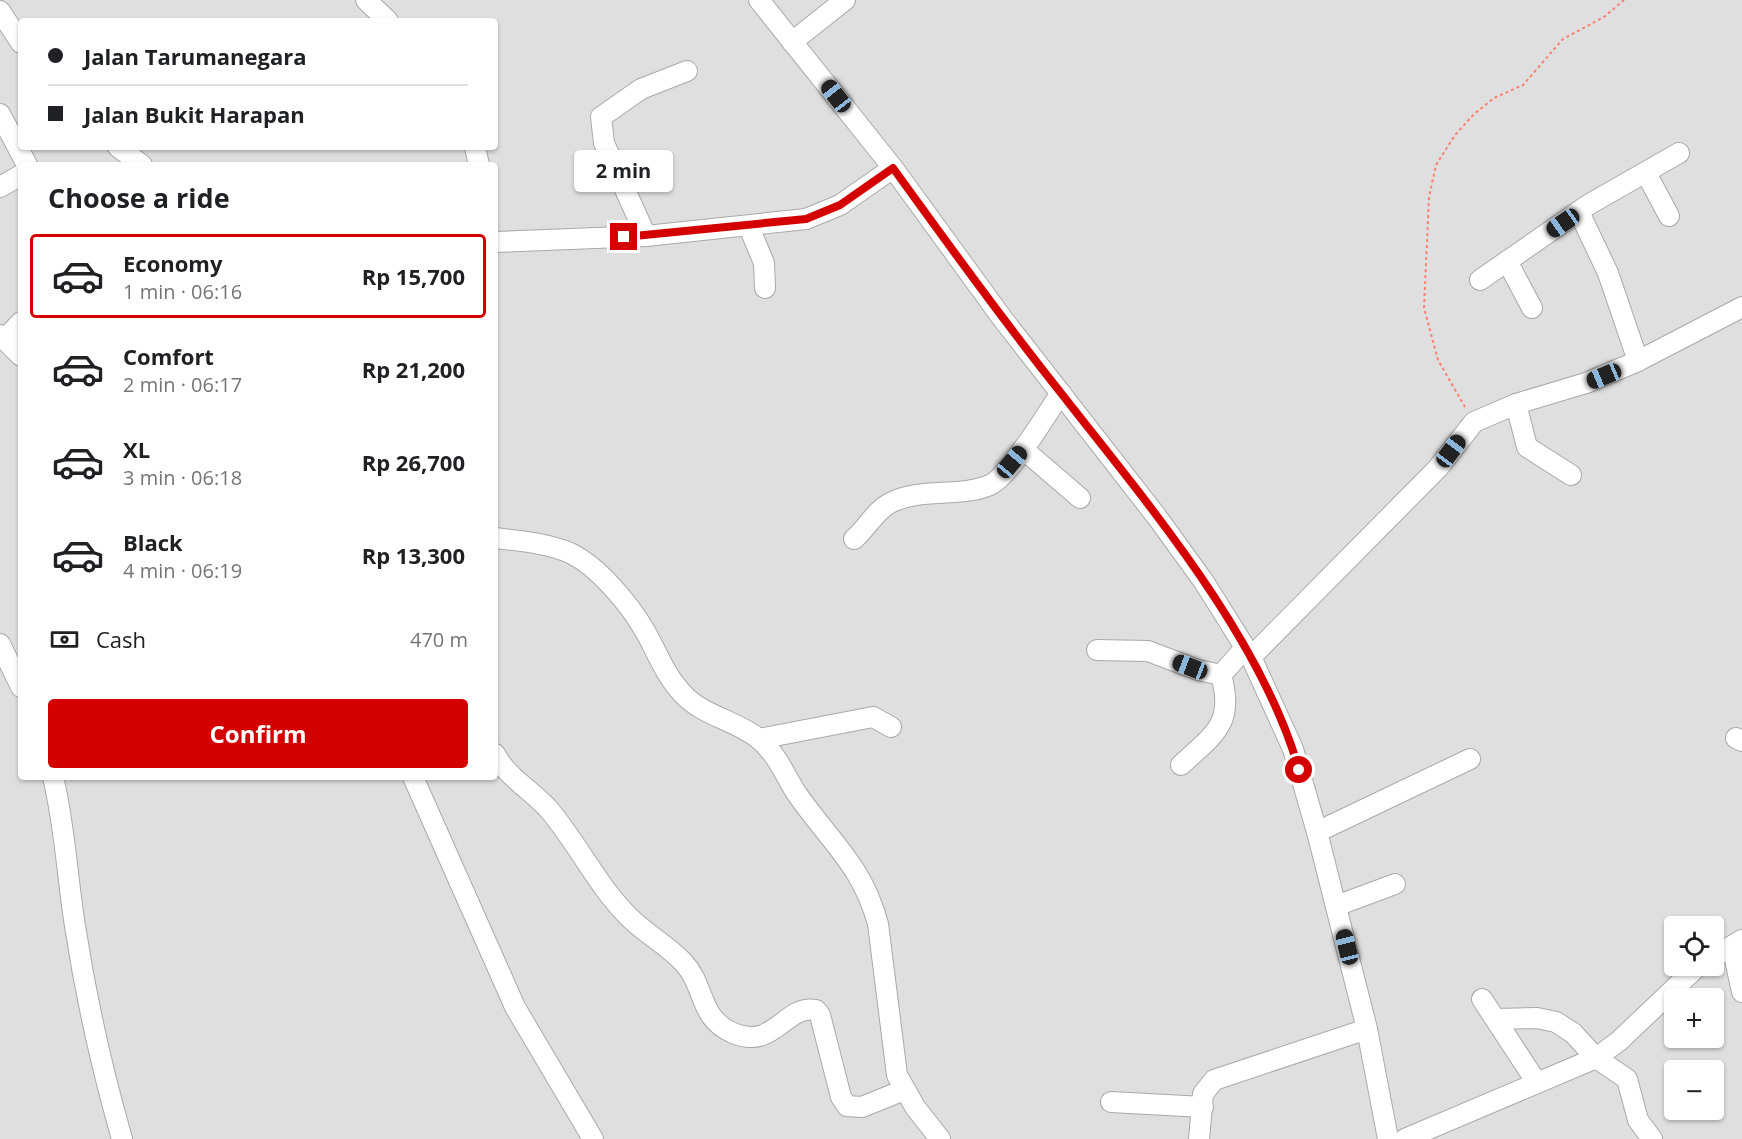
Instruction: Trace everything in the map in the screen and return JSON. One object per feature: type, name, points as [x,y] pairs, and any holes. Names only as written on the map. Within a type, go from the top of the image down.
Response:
[{"type":"street","points":[[366,0],[385,18]]},
{"type":"street","points":[[759,0],[893,168],[1002,318],[1156,517],[1248,652],[1293,749],[1317,832],[1367,1029],[1388,1139]]},
{"type":"street","points":[[792,42],[845,0]]},
{"type":"street","points":[[0,11],[18,38]]},
{"type":"street","points":[[646,236],[604,143],[600,119],[602,114],[625,98],[687,71]]},
{"type":"street","points":[[0,114],[18,148]]},
{"type":"street","points":[[122,150],[138,162]]},
{"type":"street","points":[[1480,280],[1579,212],[1679,153]]},
{"type":"street","points":[[498,242],[646,236],[748,227],[806,219],[825,213],[893,168]]},
{"type":"street","points":[[1646,173],[1669,216]]},
{"type":"street","points":[[0,187],[18,177]]},
{"type":"street","points":[[1579,212],[1608,273],[1638,361]]},
{"type":"street","points":[[748,227],[764,263],[765,288]]},
{"type":"street","points":[[1507,261],[1533,308]]},
{"type":"street","points":[[1221,675],[1248,652],[1438,468],[1474,422],[1516,404],[1586,383],[1638,361],[1742,306]]},
{"type":"street","points":[[18,324],[2,337],[18,353]]},
{"type":"street","points":[[854,539],[882,509],[895,501],[990,484],[1023,449],[1061,393]]},
{"type":"street","points":[[1516,404],[1527,447],[1571,475]]},
{"type":"street","points":[[1023,449],[1080,498]]},
{"type":"street","points":[[498,538],[545,545],[573,554],[603,578],[629,607],[663,666],[683,695],[701,709],[759,739],[778,760],[794,789],[854,866],[872,901],[878,924],[893,1058],[904,1090],[940,1139]]},
{"type":"street","points":[[0,644],[18,681]]},
{"type":"street","points":[[1097,650],[1148,651],[1198,670],[1221,675]]},
{"type":"street","points":[[1180,765],[1216,732],[1224,720],[1226,696],[1221,675]]},
{"type":"street","points":[[759,739],[873,717],[891,727]]},
{"type":"street","points":[[498,759],[504,768],[552,813],[629,918],[669,948],[692,971],[706,1010],[716,1022],[735,1034],[755,1037],[770,1033],[799,1012],[816,1010],[820,1015],[841,1097],[847,1106],[862,1107],[904,1090]]},
{"type":"street","points":[[1317,832],[1470,759]]},
{"type":"street","points":[[53,780],[61,809],[66,864],[87,996],[106,1086],[122,1139]]},
{"type":"street","points":[[414,780],[515,1006],[593,1139]]},
{"type":"street","points":[[1336,906],[1395,884]]},
{"type":"street","points":[[1724,951],[1737,943],[1742,992]]},
{"type":"street","points":[[1405,1139],[1596,1058],[1619,1041],[1687,976]]},
{"type":"street","points":[[1482,999],[1537,1083]]},
{"type":"street","points":[[1497,1019],[1537,1018],[1556,1022],[1573,1033],[1596,1058],[1627,1079],[1638,1120],[1652,1139]]},
{"type":"street","points":[[1199,1139],[1206,1088],[1214,1080],[1367,1029]]},
{"type":"street","points":[[1111,1102],[1203,1107]]},
{"type":"path","points":[[1474,422],[1438,360],[1424,308],[1429,197],[1437,165],[1455,135],[1474,114],[1494,98],[1522,85],[1563,39],[1604,17],[1624,0]]},
{"type":"shaded area","points":[[0,0],[1742,0],[1742,1139],[0,1139]]},
{"type":"route","points":[[624,237],[748,227],[806,219],[840,205],[893,168],[1002,318],[1122,471],[1204,582],[1251,657],[1293,749],[1299,770]]}]
